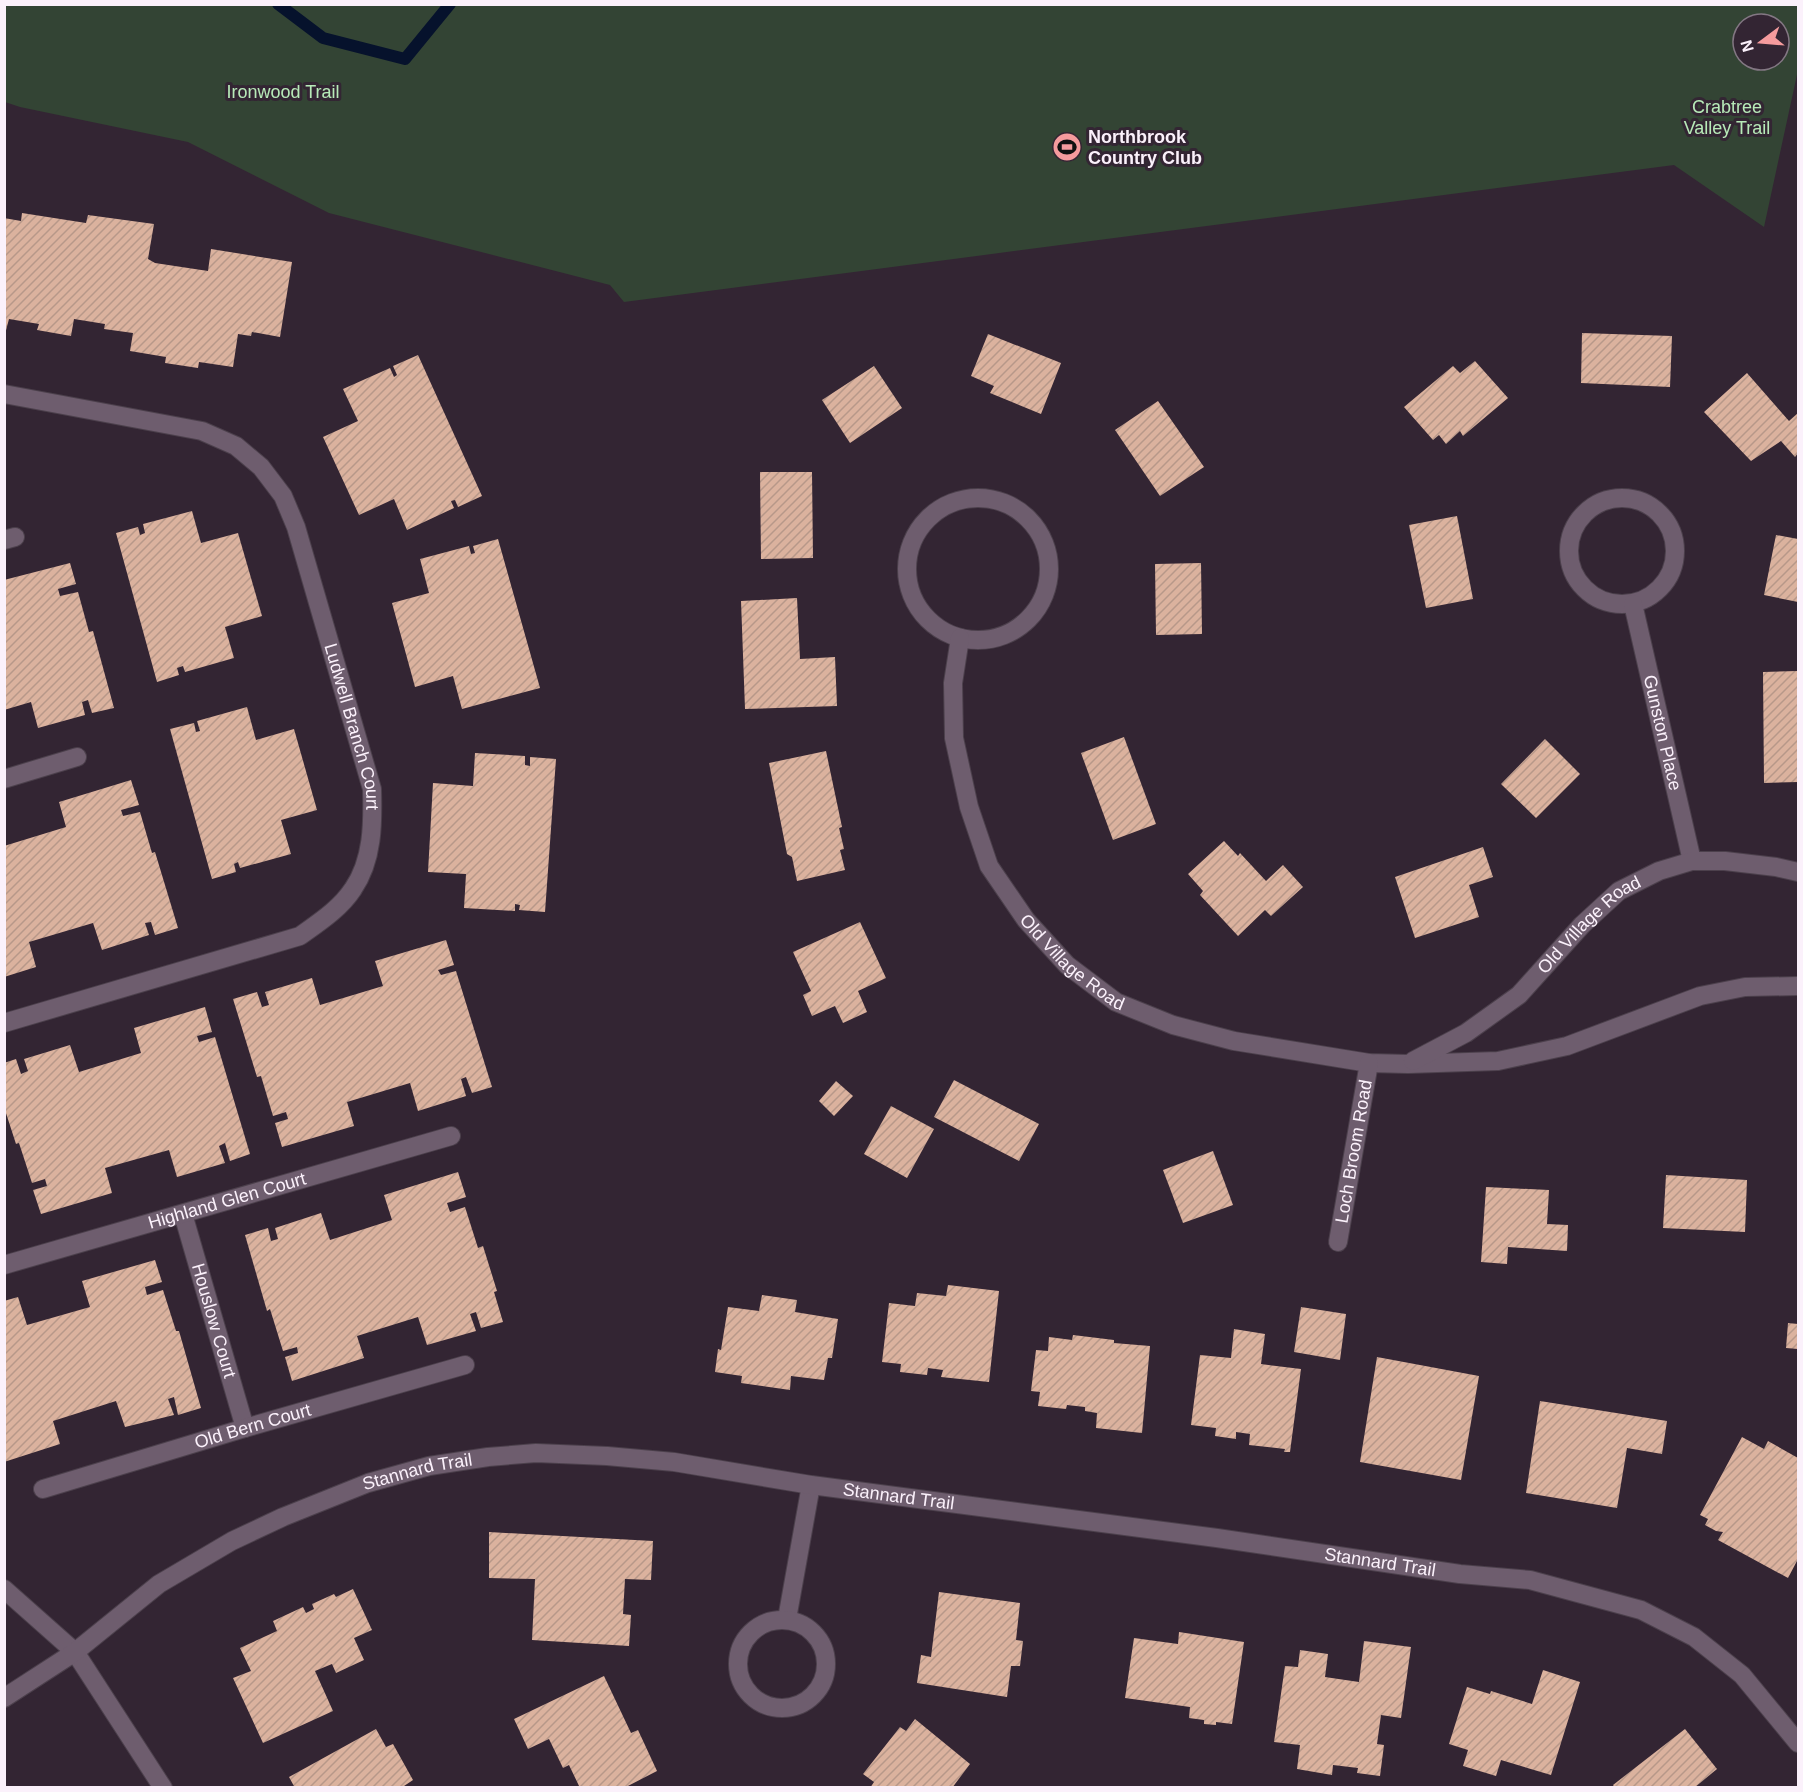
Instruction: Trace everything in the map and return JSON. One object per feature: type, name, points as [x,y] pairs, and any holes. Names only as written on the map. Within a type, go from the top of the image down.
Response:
[{"type":"street","name":"Ludwell Branch Court","points":[[4,394],[202,431],[236,446],[261,467],[283,496],[296,527],[372,789],[373,822],[368,857],[353,890],[328,916],[300,936],[4,1023]]},
{"type":"street","points":[[988,498],[1018,510],[1042,537],[1047,550],[1049,575],[1038,608],[1026,622],[1006,635],[985,640],[960,638],[932,623],[916,604],[910,589],[907,564],[910,547],[926,520],[951,502],[988,498]]},
{"type":"street","points":[[1613,498],[1638,500],[1660,513],[1675,539],[1675,562],[1672,572],[1660,590],[1633,604],[1614,605],[1595,597],[1579,582],[1569,559],[1569,544],[1574,528],[1587,511],[1613,498]]},
{"type":"street","name":"Gunston Place","points":[[1633,604],[1692,861]]},
{"type":"street","name":"Old Village Road","points":[[960,638],[953,683],[954,738],[969,807],[989,866],[1026,920],[1067,965],[1116,1002],[1173,1025],[1234,1041],[1369,1063],[1408,1064],[1498,1061],[1567,1046],[1700,996],[1745,987],[1798,986]]},
{"type":"street","points":[[4,779],[77,757]]},
{"type":"street","name":"Old Village Road","points":[[1408,1064],[1466,1034],[1520,994],[1582,925],[1619,891],[1659,871],[1692,861],[1725,861],[1798,872]]},
{"type":"street","name":"Loch Broom Road","points":[[1338,1242],[1369,1063]]},
{"type":"street","name":"Highland Glen Court","points":[[4,1265],[451,1136]]},
{"type":"street","name":"Houslow Court","points":[[183,1214],[245,1428]]},
{"type":"street","name":"Old Bern Court","points":[[43,1489],[465,1365]]},
{"type":"street","name":"Stannard Trail","points":[[4,1698],[75,1652],[159,1584],[232,1541],[300,1509],[368,1483],[429,1466],[488,1457],[536,1453],[674,1462],[811,1485],[1460,1574],[1530,1580],[1641,1610],[1694,1637],[1742,1675],[1798,1743]]},
{"type":"street","points":[[787,1620],[811,1485]]},
{"type":"street","points":[[4,1589],[75,1652],[164,1788]]},
{"type":"street","points":[[787,1620],[802,1624],[817,1637],[824,1651],[825,1673],[819,1688],[807,1702],[787,1710],[762,1705],[747,1693],[740,1679],[737,1659],[749,1633],[762,1624],[787,1620]]},
{"type":"green space","name":"Northbrook Country Club","points":[[1798,4],[1798,70],[1764,227],[1674,165],[624,302],[610,285],[329,213],[188,142],[5,102],[5,5]]},
{"type":"building","points":[[22,213],[86,223],[88,215],[154,224],[148,259],[155,263],[208,271],[211,249],[292,262],[280,337],[252,332],[251,336],[238,334],[233,367],[199,362],[198,368],[165,363],[166,357],[130,351],[133,333],[104,329],[105,324],[74,319],[71,336],[37,330],[39,324],[9,319],[4,338],[4,218],[21,221]]},
{"type":"building","points":[[1582,333],[1672,336],[1670,387],[1581,383]]},
{"type":"building","points":[[988,334],[1061,363],[1041,414],[990,393],[994,386],[971,376]]},
{"type":"building","points":[[418,355],[482,496],[458,507],[455,500],[451,501],[454,508],[407,530],[394,499],[359,515],[323,437],[358,421],[343,389],[390,368],[394,377],[397,375],[393,366]]},
{"type":"building","points":[[1475,361],[1508,398],[1463,436],[1460,431],[1446,444],[1439,435],[1433,440],[1404,407],[1453,366],[1460,373]]},
{"type":"building","points":[[874,366],[902,408],[850,443],[822,400]]},
{"type":"building","points":[[1747,373],[1789,421],[1798,413],[1798,453],[1795,457],[1781,441],[1751,461],[1704,412]]},
{"type":"building","points":[[1158,401],[1204,467],[1160,496],[1115,430]]},
{"type":"building","points":[[760,472],[812,472],[813,558],[761,559]]},
{"type":"building","points":[[192,511],[201,543],[238,533],[262,616],[225,627],[234,658],[185,672],[183,666],[177,668],[179,675],[157,682],[116,533],[138,527],[140,535],[145,533],[143,524]]},
{"type":"building","points":[[1457,516],[1473,599],[1426,608],[1409,525]]},
{"type":"building","points":[[1776,535],[1798,539],[1798,602],[1764,595]]},
{"type":"building","points":[[498,539],[540,688],[462,709],[453,676],[415,687],[392,603],[429,593],[420,559],[469,546],[471,554],[475,553],[473,546]]},
{"type":"building","points":[[70,563],[76,584],[58,589],[60,596],[78,592],[89,632],[93,631],[114,708],[92,713],[88,700],[82,702],[85,715],[38,728],[31,702],[4,710],[4,580]]},
{"type":"building","points":[[1201,563],[1202,634],[1156,635],[1155,564]]},
{"type":"building","points":[[797,598],[800,659],[835,657],[837,706],[745,709],[741,601]]},
{"type":"building","points":[[1798,671],[1798,782],[1764,783],[1763,672]]},
{"type":"building","points":[[247,707],[256,740],[294,729],[317,810],[281,820],[291,854],[240,868],[238,862],[234,864],[236,872],[212,879],[170,729],[194,723],[196,732],[200,731],[197,721]]},
{"type":"building","points":[[1124,737],[1156,824],[1113,840],[1081,753]]},
{"type":"building","points":[[1545,739],[1580,774],[1536,818],[1501,784]]},
{"type":"building","points":[[826,751],[842,827],[839,828],[844,849],[840,850],[845,870],[797,881],[792,857],[787,854],[769,763]]},
{"type":"building","points":[[475,753],[525,756],[525,765],[530,766],[530,757],[556,759],[545,912],[519,910],[520,905],[515,904],[515,911],[464,908],[466,874],[428,872],[433,783],[473,786]]},
{"type":"building","points":[[131,780],[139,805],[121,810],[123,816],[140,812],[152,853],[155,852],[178,928],[155,935],[151,922],[145,923],[149,935],[102,950],[93,923],[29,942],[36,967],[4,977],[4,846],[66,827],[59,802]]},
{"type":"building","points":[[1224,841],[1238,856],[1240,853],[1266,881],[1283,865],[1303,887],[1271,916],[1265,910],[1238,936],[1200,895],[1203,891],[1188,874]]},
{"type":"building","points":[[1483,847],[1493,877],[1469,885],[1479,917],[1415,938],[1395,877]]},
{"type":"building","points":[[860,922],[886,978],[858,991],[867,1012],[843,1023],[835,1006],[812,1016],[803,995],[811,991],[793,952]]},
{"type":"building","points":[[446,940],[454,965],[438,970],[441,975],[456,971],[492,1087],[472,1093],[466,1077],[461,1079],[466,1096],[418,1111],[410,1083],[347,1102],[354,1126],[282,1147],[275,1123],[288,1119],[286,1112],[273,1116],[261,1076],[257,1077],[233,999],[257,992],[262,1007],[269,1005],[265,992],[312,978],[320,1005],[383,986],[375,961]]},
{"type":"building","points":[[205,1007],[212,1032],[197,1036],[199,1042],[215,1037],[250,1154],[230,1161],[225,1143],[219,1146],[225,1163],[177,1177],[169,1150],[105,1168],[112,1193],[41,1214],[33,1190],[47,1186],[45,1179],[32,1183],[19,1143],[16,1144],[4,1107],[4,1063],[16,1059],[21,1074],[28,1071],[24,1059],[70,1045],[79,1072],[141,1053],[134,1028]]},
{"type":"building","points":[[954,1080],[1039,1124],[1019,1161],[934,1117]]},
{"type":"building","points":[[836,1081],[853,1096],[834,1116],[819,1101]]},
{"type":"building","points":[[891,1106],[934,1129],[907,1178],[864,1154]]},
{"type":"building","points":[[1213,1151],[1233,1205],[1183,1223],[1163,1170]]},
{"type":"building","points":[[458,1172],[466,1197],[447,1203],[450,1212],[465,1207],[478,1248],[483,1246],[497,1291],[494,1292],[503,1322],[481,1328],[476,1312],[470,1314],[476,1331],[427,1345],[418,1317],[357,1336],[364,1358],[292,1381],[285,1357],[298,1353],[297,1347],[283,1351],[270,1309],[267,1311],[245,1235],[268,1228],[271,1241],[278,1239],[275,1228],[321,1213],[330,1240],[392,1220],[384,1195]]},
{"type":"building","points":[[1666,1175],[1747,1180],[1745,1232],[1663,1228]]},
{"type":"building","points":[[1486,1187],[1549,1190],[1547,1224],[1568,1225],[1567,1251],[1508,1247],[1507,1264],[1481,1262]]},
{"type":"building","points":[[155,1260],[162,1282],[145,1287],[147,1295],[163,1290],[176,1331],[179,1331],[201,1408],[178,1415],[174,1397],[168,1399],[174,1415],[125,1427],[116,1401],[53,1421],[60,1444],[4,1462],[4,1301],[18,1297],[27,1325],[90,1307],[82,1281]]},
{"type":"building","points":[[948,1285],[999,1291],[989,1382],[941,1377],[943,1370],[928,1368],[927,1375],[900,1372],[901,1364],[882,1362],[889,1303],[915,1306],[917,1293],[946,1296]]},
{"type":"building","points":[[762,1295],[797,1300],[795,1312],[838,1319],[832,1358],[828,1358],[824,1380],[791,1376],[790,1390],[741,1383],[742,1376],[715,1372],[728,1307],[759,1311]]},
{"type":"building","points":[[1301,1307],[1346,1314],[1340,1360],[1294,1352]]},
{"type":"building","points":[[1788,1323],[1798,1324],[1798,1349],[1786,1348]]},
{"type":"building","points":[[1234,1329],[1265,1334],[1261,1364],[1301,1369],[1290,1452],[1284,1452],[1285,1449],[1249,1445],[1250,1434],[1236,1432],[1236,1439],[1215,1436],[1216,1428],[1191,1425],[1200,1355],[1231,1358]]},
{"type":"building","points":[[1073,1335],[1114,1340],[1114,1343],[1150,1346],[1142,1433],[1096,1428],[1097,1413],[1085,1411],[1085,1407],[1067,1405],[1066,1409],[1038,1406],[1040,1392],[1031,1391],[1036,1350],[1048,1351],[1049,1337],[1072,1340]]},
{"type":"building","points":[[1377,1357],[1479,1376],[1461,1480],[1360,1462]]},
{"type":"building","points":[[1540,1401],[1667,1421],[1662,1454],[1627,1448],[1617,1508],[1526,1493]]},
{"type":"building","points":[[1742,1437],[1764,1449],[1768,1441],[1798,1458],[1798,1559],[1788,1578],[1718,1540],[1723,1532],[1705,1525],[1708,1519],[1700,1515]]},
{"type":"building","points":[[489,1532],[653,1541],[651,1580],[625,1579],[623,1614],[631,1615],[629,1646],[532,1640],[535,1579],[489,1578]]},
{"type":"building","points":[[353,1589],[372,1630],[354,1638],[364,1660],[336,1673],[332,1664],[315,1671],[333,1711],[263,1743],[233,1678],[251,1671],[240,1648],[277,1631],[273,1621],[303,1607],[306,1613],[314,1609],[312,1604],[334,1594],[336,1597]]},
{"type":"building","points":[[939,1592],[1020,1603],[1016,1640],[1023,1641],[1020,1666],[1011,1666],[1007,1697],[917,1683],[921,1655],[931,1657]]},
{"type":"building","points":[[1179,1632],[1244,1642],[1232,1724],[1216,1722],[1216,1725],[1204,1724],[1204,1720],[1189,1718],[1190,1707],[1125,1698],[1134,1638],[1178,1644]]},
{"type":"building","points":[[1364,1641],[1411,1647],[1401,1718],[1381,1715],[1377,1744],[1384,1745],[1380,1776],[1357,1773],[1358,1768],[1333,1765],[1332,1775],[1297,1769],[1300,1745],[1274,1742],[1285,1666],[1298,1667],[1300,1650],[1328,1654],[1325,1677],[1359,1682]]},
{"type":"building","points":[[1543,1670],[1580,1682],[1551,1775],[1501,1760],[1496,1776],[1463,1766],[1468,1750],[1449,1744],[1467,1687],[1490,1694],[1491,1691],[1532,1704]]},
{"type":"building","points":[[604,1676],[631,1733],[638,1730],[657,1771],[624,1788],[580,1788],[569,1765],[563,1768],[549,1739],[528,1749],[514,1719]]},
{"type":"building","points":[[915,1719],[970,1764],[952,1788],[870,1788],[874,1782],[863,1774],[900,1727],[906,1731]]},
{"type":"building","points":[[376,1729],[386,1747],[393,1744],[413,1780],[404,1786],[408,1788],[295,1788],[289,1777]]},
{"type":"building","points":[[1685,1729],[1717,1769],[1694,1788],[1615,1788],[1613,1785]]},
{"type":"waterway","points":[[278,4],[323,38],[405,59],[450,4]]},
{"type":"place","name":"Northbrook Country Club","points":[[1067,147]]},
{"type":"park label","name":"Ironwood Trail","points":[[283,92]]},
{"type":"park label","name":"Crabtree Valley Trail","points":[[1727,117]]}]
